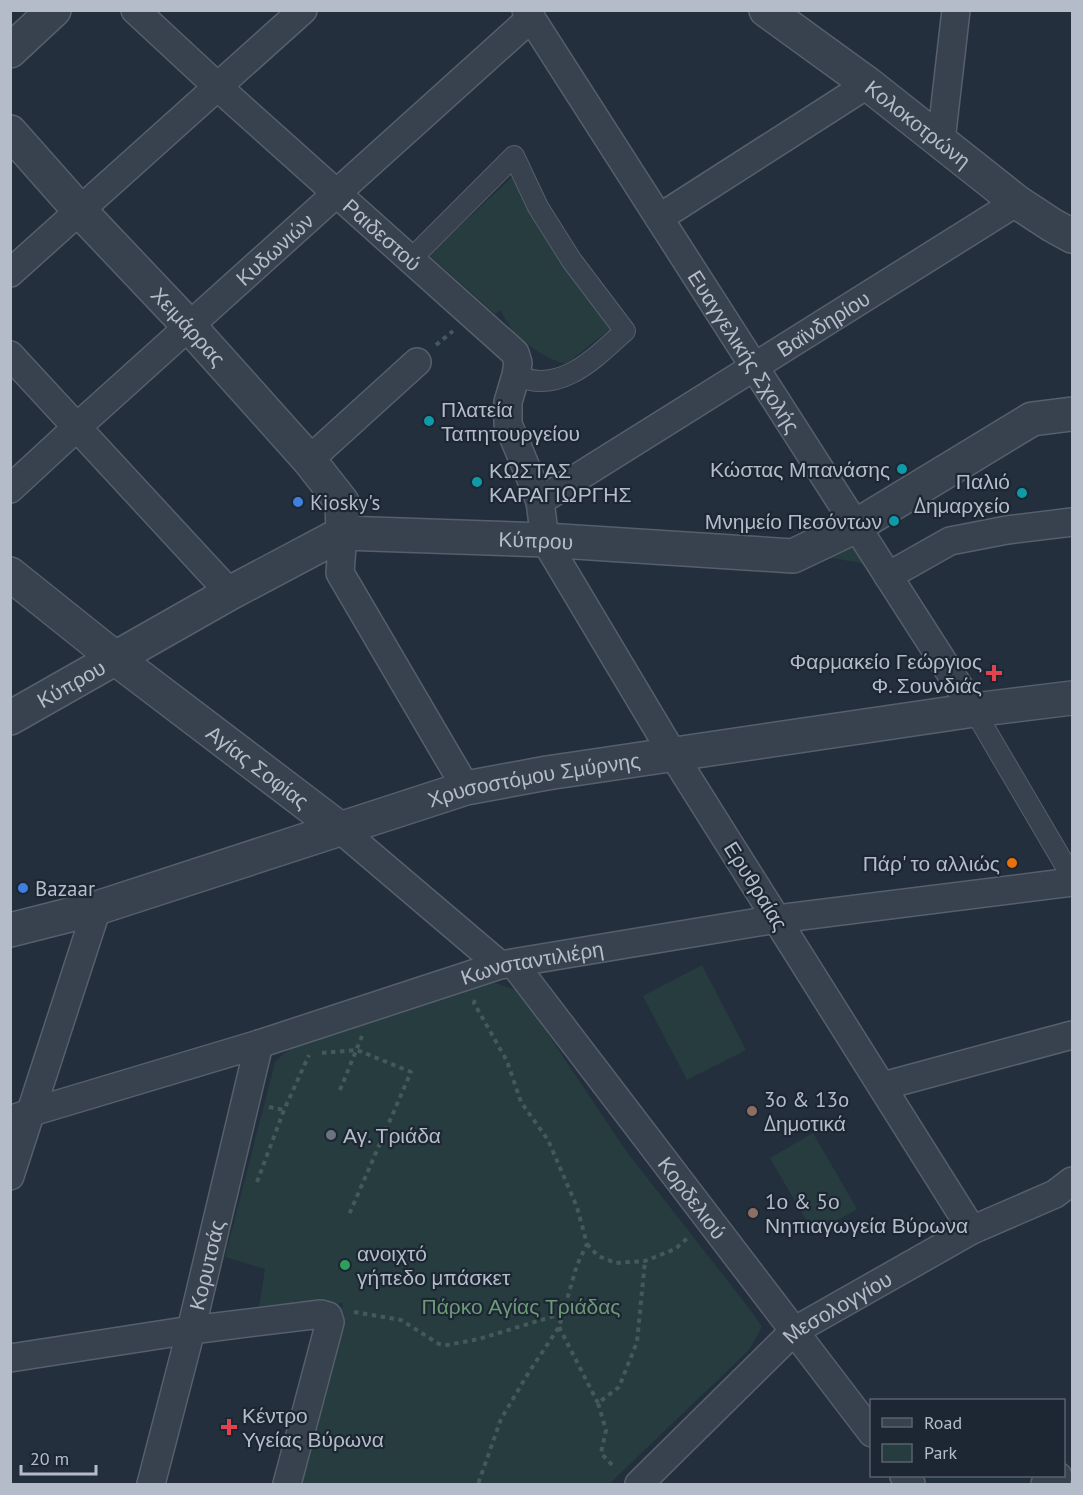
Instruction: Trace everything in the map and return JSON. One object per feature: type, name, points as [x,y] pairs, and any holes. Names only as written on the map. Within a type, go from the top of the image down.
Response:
[{"type":"street","points":[[10,51],[54,10]]},
{"type":"street","name":"Ραιδεστού","points":[[135,10],[515,353],[518,363],[508,402],[508,424],[540,501]]},
{"type":"street","points":[[10,273],[219,88],[303,10]]},
{"type":"street","points":[[941,141],[956,10]]},
{"type":"street","name":"Κολοκοτρώνη","points":[[768,11],[868,84],[1017,202],[1066,228]]},
{"type":"street","name":"Κυδωνιών","points":[[10,489],[337,194],[532,13]]},
{"type":"street","name":"Ευαγγελικής Σχολής","points":[[532,13],[659,218],[974,710],[1072,877]]},
{"type":"street","points":[[659,218],[868,84]]},
{"type":"street","name":"Χειμάρρας","points":[[10,132],[309,460],[342,502],[343,533]]},
{"type":"street","points":[[411,259],[514,156],[538,207],[566,252],[625,331],[596,358],[561,379],[526,380],[516,375]]},
{"type":"street","name":"Βαϊνδηρίου","points":[[540,501],[1017,202]]},
{"type":"street","points":[[10,355],[230,593]]},
{"type":"street","points":[[309,460],[417,362]]},
{"type":"street","name":"Κύπρου","points":[[10,718],[230,593],[343,533],[545,540],[793,556],[856,526],[1032,419],[1072,414]]},
{"type":"street","points":[[540,501],[545,540]]},
{"type":"street","points":[[888,576],[950,542],[1007,530],[1072,522]]},
{"type":"street","points":[[343,533],[340,573],[466,788]]},
{"type":"street","name":"Ερυθραίας","points":[[545,540],[674,756],[972,1230]]},
{"type":"street","name":"Αγίας Σοφίας","points":[[10,574],[115,658],[340,829],[507,965]]},
{"type":"street","name":"Χρυσοστόμου Σμύρνης","points":[[10,930],[97,908],[466,788],[547,773],[974,710],[1072,698]]},
{"type":"street","name":"Κωνσταντιλιέρη","points":[[21,1116],[259,1044],[507,965],[777,919],[1072,882]]},
{"type":"street","points":[[10,1176],[21,1116],[97,908]]},
{"type":"street","name":"Κορδελιού","points":[[507,965],[708,1218],[870,1430]]},
{"type":"street","points":[[883,1086],[1072,1035]]},
{"type":"street","name":"Κορυτσάς","points":[[151,1485],[191,1330],[259,1044]]},
{"type":"street","name":"Μεσολογγίου","points":[[650,1480],[794,1331],[972,1230],[1068,1193]]},
{"type":"street","points":[[10,1358],[191,1330],[321,1314],[328,1316],[330,1322],[288,1485]]},
{"type":"path","points":[[417,362],[472,314]]},
{"type":"path","points":[[476,996],[474,1003],[507,1061],[521,1102],[548,1140],[577,1207],[587,1244],[598,1256],[616,1263],[645,1261],[675,1249],[708,1218]]},
{"type":"path","points":[[340,1090],[360,1041]]},
{"type":"path","points":[[257,1182],[284,1110],[309,1054],[357,1050],[411,1072],[348,1217]]},
{"type":"path","points":[[478,1485],[501,1419],[529,1372],[560,1327],[577,1265],[587,1244]]},
{"type":"path","points":[[598,1403],[619,1387],[637,1342],[645,1261]]},
{"type":"path","points":[[328,1316],[337,1311],[349,1311],[401,1320],[439,1344],[447,1345],[479,1339],[564,1313]]},
{"type":"path","points":[[560,1327],[598,1403],[606,1430],[601,1453],[612,1465]]},
{"type":"green space","points":[[512,177],[558,251],[613,327],[567,363],[554,360],[538,352],[513,331],[500,310],[495,314],[429,255]]},
{"type":"green space","points":[[852,537],[866,564],[821,556]]},
{"type":"green space","points":[[702,965],[746,1050],[687,1080],[643,996]]},
{"type":"green space","name":"Πάρκο Αγίας Τριάδας","points":[[492,982],[519,991],[627,1152],[762,1327],[749,1350],[609,1484],[298,1484],[343,1303],[258,1314],[265,1269],[225,1257],[275,1062],[284,1053],[299,1045]]},
{"type":"green space","points":[[813,1133],[857,1209],[814,1234],[770,1158]]},
{"type":"place","name":"Πλατεία Ταπητουργείου","points":[[429,421]]},
{"type":"place","name":"Κώστας Μπανάσης","points":[[902,469]]},
{"type":"place","name":"ΚΩΣΤΑΣ ΚΑΡΑΓΙΩΡΓΗΣ","points":[[477,482]]},
{"type":"place","name":"Παλιό Δημαρχείο","points":[[1022,493]]},
{"type":"place","name":"Kiosky's","points":[[298,502]]},
{"type":"place","name":"Μνημείο Πεσόντων","points":[[894,521]]},
{"type":"place","name":"Φαρμακείο Γεώργιος Φ. Σουνδιάς","points":[[994,673]]},
{"type":"place","name":"Πάρ' το αλλιώς","points":[[1012,863]]},
{"type":"place","name":"Bazaar","points":[[23,888]]},
{"type":"place","name":"3o & 13o Δημοτικά","points":[[752,1111]]},
{"type":"place","name":"Αγ. Τριάδα","points":[[331,1135]]},
{"type":"place","name":"1ο & 5ο Νηπιαγωγεία Βύρωνα","points":[[753,1213]]},
{"type":"place","name":"ανοιχτό γήπεδο μπάσκετ","points":[[345,1265]]},
{"type":"place","name":"Κέντρο Υγείας Βύρωνα","points":[[229,1427]]}]
